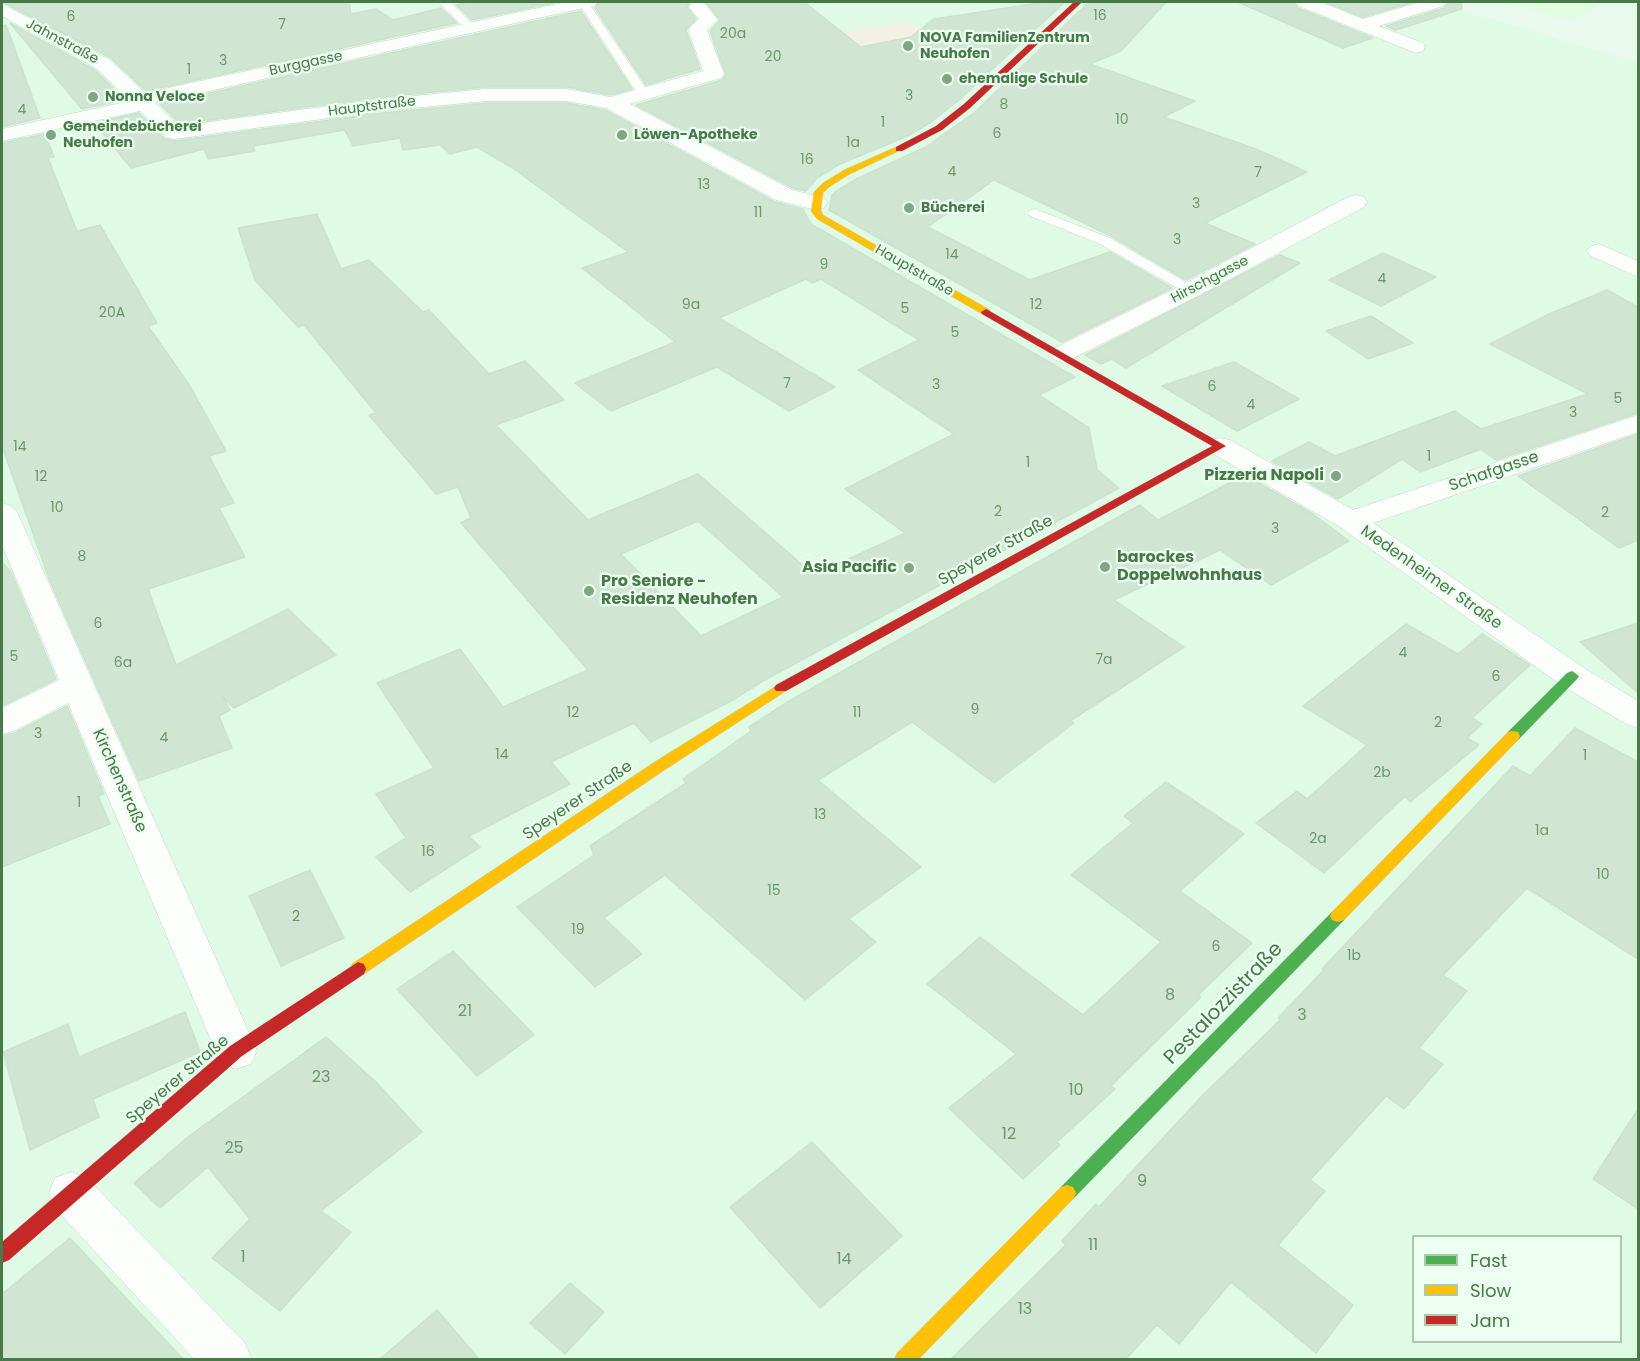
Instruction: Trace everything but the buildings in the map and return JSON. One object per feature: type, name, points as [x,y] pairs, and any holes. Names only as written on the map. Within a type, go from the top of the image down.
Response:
[{"type":"main road","points":[[816,203],[819,192],[847,172],[918,141],[939,128],[967,106],[1078,2]]},
{"type":"main road","name":"Hauptstraße","points":[[816,203],[816,211],[820,217],[1220,446]]},
{"type":"main road","name":"Speyerer Straße","points":[[2,1254],[237,1050],[658,767],[776,691],[1220,446]]},
{"type":"main road","name":"Pestalozzistraße","points":[[904,1359],[1572,675]]},
{"type":"street","name":"Burggasse","points":[[2,135],[586,2]]},
{"type":"street","points":[[1305,2],[1416,47]]},
{"type":"street","points":[[1362,25],[1437,2]]},
{"type":"street","name":"Hauptstraße","points":[[612,103],[714,74],[697,29],[709,20],[698,7]]},
{"type":"street","name":"Jahnstraße","points":[[2,9],[103,64],[143,102]]},
{"type":"street","name":"Hauptstraße","points":[[143,102],[174,133],[382,105],[486,95],[566,96],[612,103],[784,195],[816,203]]},
{"type":"street","name":"Hirschgasse","points":[[1062,354],[1191,290],[1356,202]]},
{"type":"street","points":[[1599,251],[1638,270]]},
{"type":"street","name":"Schafgasse","points":[[1350,521],[1638,423]]},
{"type":"street","name":"Medenheimer Straße","points":[[1220,446],[1350,521],[1572,675],[1638,716]]},
{"type":"street","name":"Kirchenstraße","points":[[2,512],[237,1050]]},
{"type":"street","points":[[2,722],[77,685]]},
{"type":"street","points":[[71,1192],[228,1359]]},
{"type":"lane","points":[[444,2],[471,28]]},
{"type":"lane","points":[[586,2],[643,93]]},
{"type":"lane","points":[[1035,213],[1105,241],[1191,290]]},
{"type":"shaded area","points":[[2,2],[1435,2],[1638,63],[1638,1359],[2,1360]]},
{"type":"shaded area","points":[[1500,2],[1605,2],[1571,21]]},
{"type":"shaded area","points":[[908,22],[928,33],[860,53],[830,34]]},
{"type":"traffic: fast","points":[[1513,736],[1572,676]]},
{"type":"traffic: fast","points":[[1067,1193],[1338,916]]},
{"type":"traffic: slow","points":[[899,149],[847,172],[826,185],[819,192],[816,211],[820,217],[986,312]]},
{"type":"traffic: slow","points":[[358,969],[658,767],[781,688]]},
{"type":"traffic: slow","points":[[1338,916],[1513,736]]},
{"type":"traffic: slow","points":[[904,1360],[1067,1193]]},
{"type":"traffic: jam","points":[[899,149],[939,128],[967,106],[1078,2]]},
{"type":"traffic: jam","points":[[986,312],[1220,446]]},
{"type":"traffic: jam","points":[[781,688],[1220,446]]},
{"type":"traffic: jam","points":[[2,1254],[236,1051],[358,969]]},
{"type":"place","name":"NOVA FamilienZentrum Neuhofen","points":[[908,46]]},
{"type":"place","name":"ehemalige Schule","points":[[947,79]]},
{"type":"place","name":"Nonna Veloce","points":[[93,97]]},
{"type":"place","name":"Gemeindebücherei Neuhofen","points":[[51,135]]},
{"type":"place","name":"Löwen-Apotheke","points":[[622,135]]},
{"type":"place","name":"Bücherei","points":[[909,208]]},
{"type":"place","name":"Pizzeria Napoli","points":[[1336,476]]},
{"type":"place","name":"barockes Doppelwohnhaus","points":[[1105,567]]},
{"type":"place","name":"Asia Pacific","points":[[909,568]]},
{"type":"place","name":"Pro Seniore - Residenz Neuhofen","points":[[589,591]]}]
